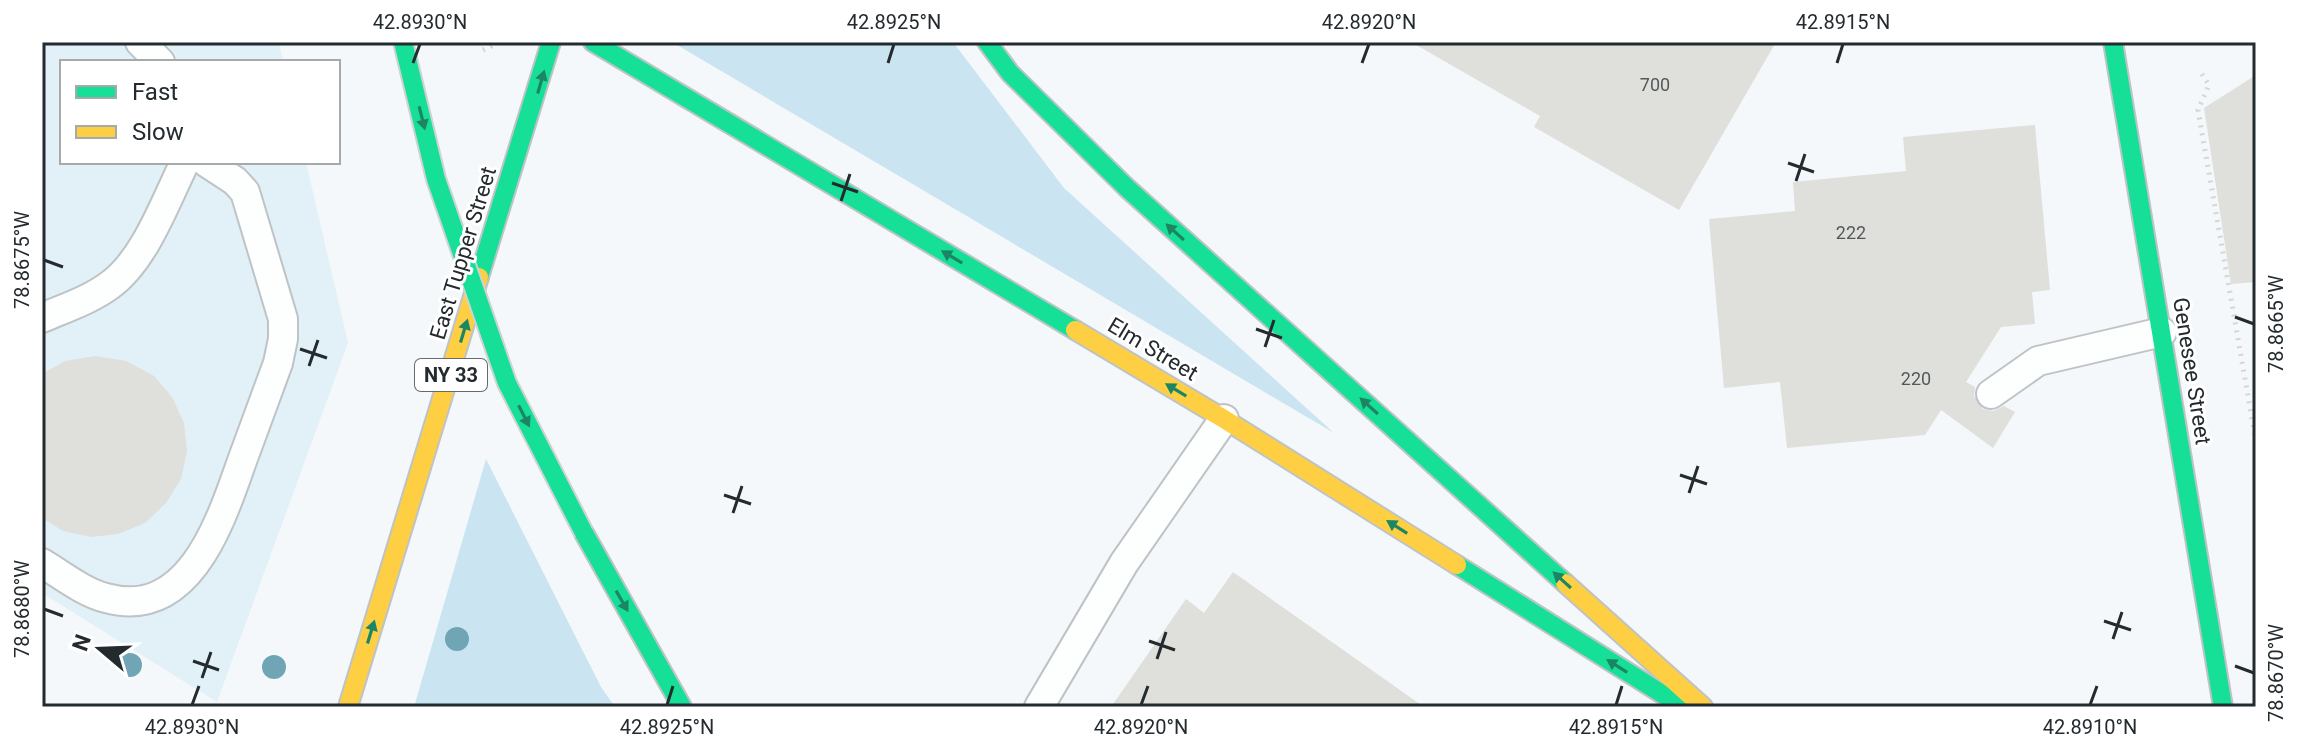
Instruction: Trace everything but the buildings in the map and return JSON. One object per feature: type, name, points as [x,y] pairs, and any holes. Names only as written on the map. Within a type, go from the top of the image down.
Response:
[{"type":"main road","points":[[403,42],[436,179],[507,383],[584,533],[682,707]]},
{"type":"main road","name":"East Tupper Street","points":[[348,707],[551,42]]},
{"type":"main road","name":"Elm Street","points":[[593,42],[1224,419],[1683,707]]},
{"type":"main road","points":[[987,42],[1010,73],[1127,188],[1703,707]]},
{"type":"main road","name":"Genesee Street","points":[[2113,42],[2223,707]]},
{"type":"lane","points":[[140,42],[158,60]]},
{"type":"lane","points":[[42,318],[97,294],[125,272],[144,245],[184,164]]},
{"type":"lane","points":[[42,563],[88,591],[108,598],[129,601],[155,596],[177,583],[198,562],[219,524],[278,363],[283,319],[245,192],[235,181],[209,164]]},
{"type":"lane","points":[[1991,394],[2038,361],[2162,332]]},
{"type":"lane","points":[[1039,707],[1124,563],[1224,419]]},
{"type":"path","points":[[483,50],[496,44]]},
{"type":"path","points":[[2202,74],[2209,85],[2198,110],[2256,442]]},
{"type":"shaded area","points":[[42,42],[279,42],[283,60],[60,60],[60,164],[306,164],[348,343],[217,702],[42,593]]},
{"type":"shaded area","points":[[672,42],[953,42],[1064,188],[1334,433]]},
{"type":"shaded area","points":[[486,459],[601,687],[615,707],[414,707]]},
{"type":"traffic: fast","points":[[403,42],[436,179],[507,383],[584,533]]},
{"type":"traffic: fast","points":[[479,277],[551,42]]},
{"type":"traffic: fast","points":[[593,42],[1075,330]]},
{"type":"traffic: fast","points":[[987,42],[1010,73],[1127,188],[1565,583]]},
{"type":"traffic: fast","points":[[2113,42],[2223,707]]},
{"type":"traffic: fast","points":[[584,533],[682,707]]},
{"type":"traffic: fast","points":[[1457,565],[1683,707]]},
{"type":"traffic: slow","points":[[348,707],[479,277]]},
{"type":"traffic: slow","points":[[1075,330],[1457,565]]},
{"type":"traffic: slow","points":[[1565,583],[1703,707]]}]
